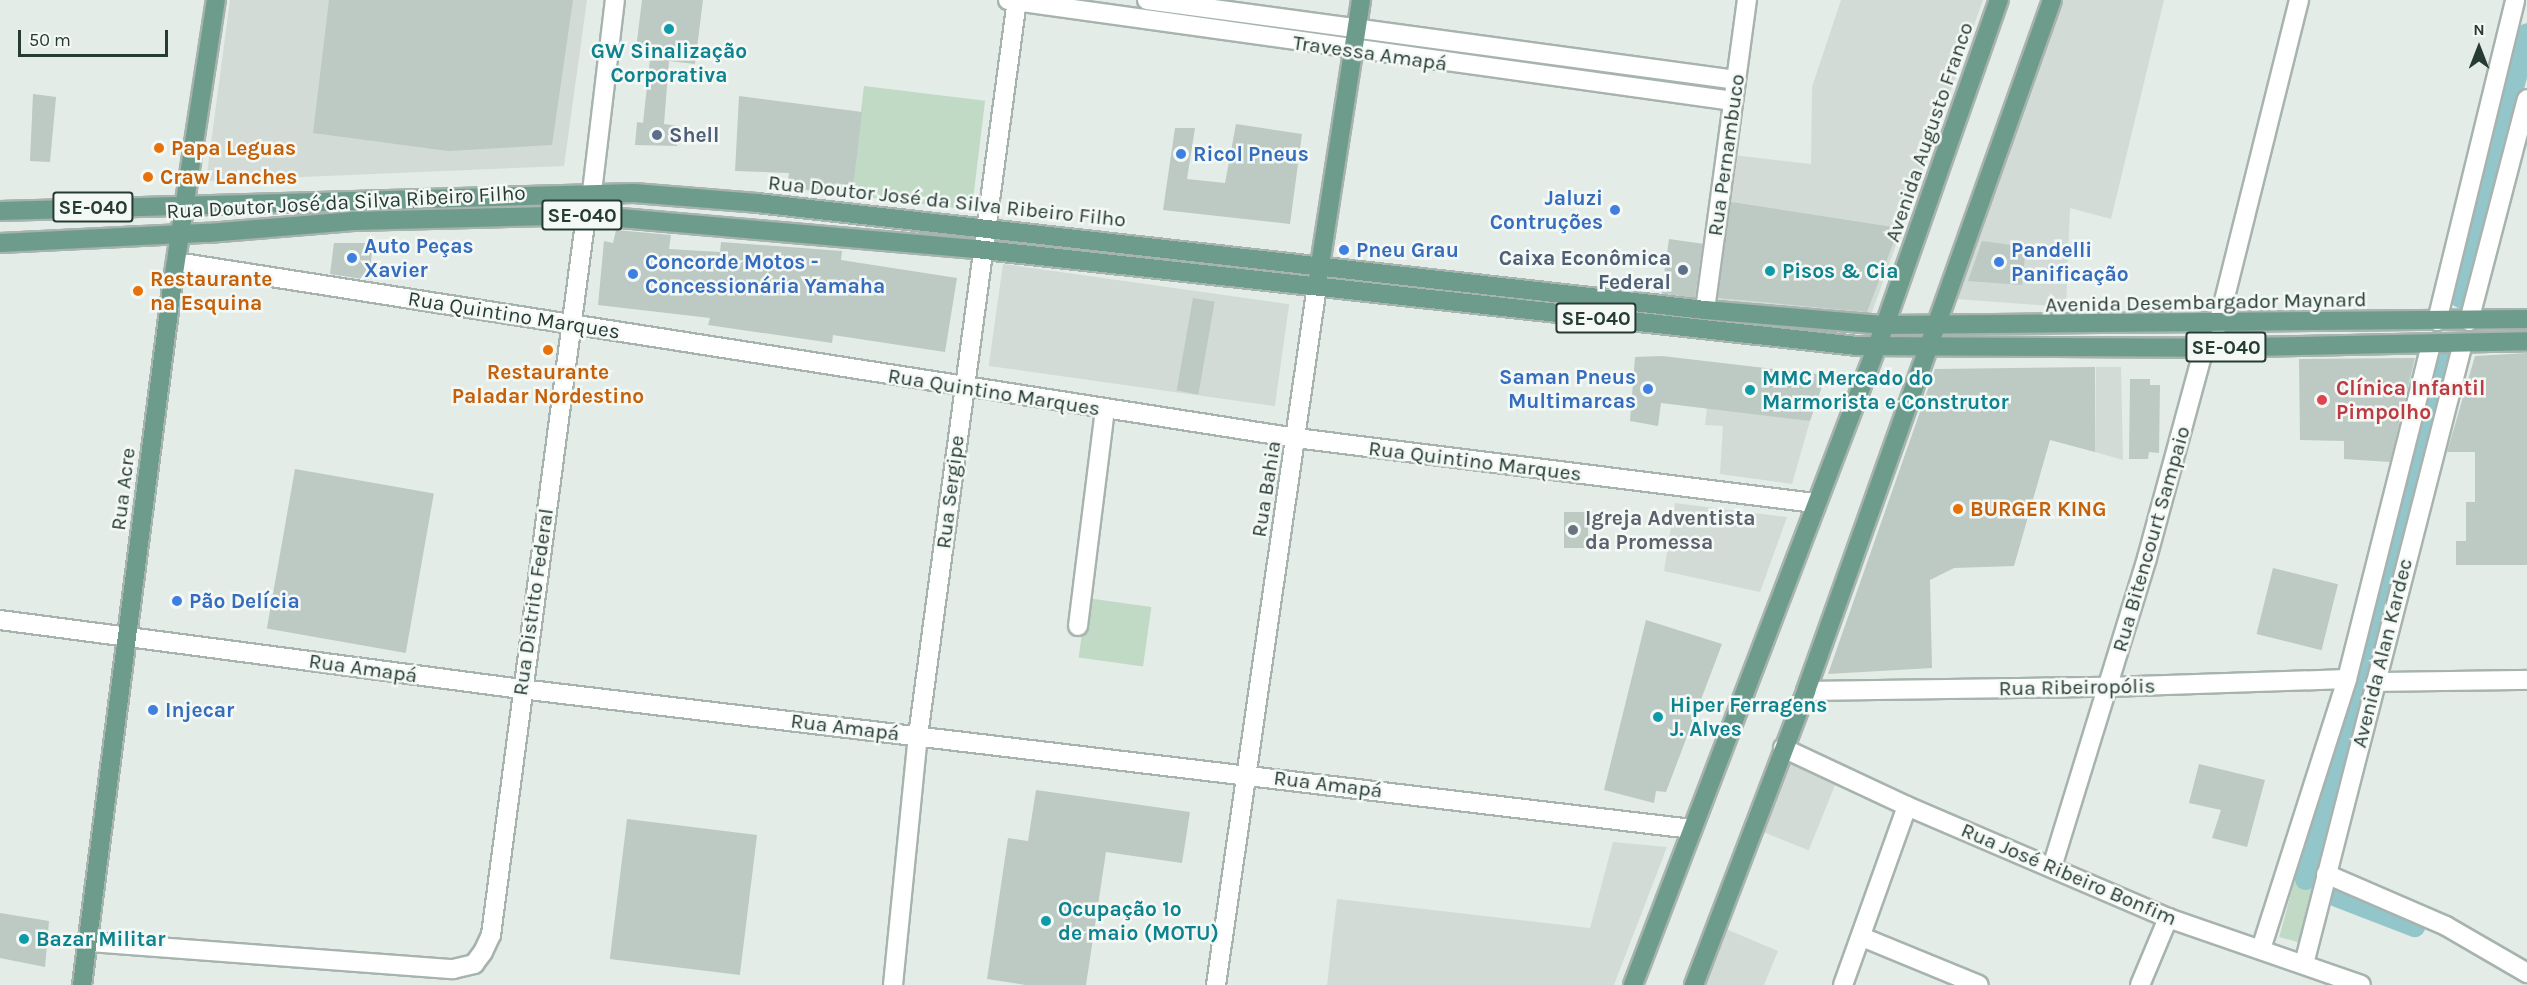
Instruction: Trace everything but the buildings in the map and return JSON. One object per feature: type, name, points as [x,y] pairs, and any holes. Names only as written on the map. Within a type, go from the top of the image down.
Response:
[{"type":"main road","name":"Rua Acre","points":[[81,985],[90,942],[176,262],[216,0]]},
{"type":"main road","name":"Rua Bahia","points":[[1317,286],[1355,51],[1361,0]]},
{"type":"main road","name":"Avenida Augusto Franco","points":[[1633,985],[1814,503],[1885,325],[1999,0]]},
{"type":"main road","points":[[1694,985],[1806,691],[1934,326],[2052,0]]},
{"type":"main road","name":"Rua Doutor José da Silva Ribeiro Filho","points":[[0,211],[185,203],[592,192],[756,203],[1705,310],[1885,325]]},
{"type":"main road","name":"Rua Doutor José da Silva Ribeiro Filho","points":[[0,243],[181,234],[354,221],[586,215],[983,250],[1876,347]]},
{"type":"main road","name":"Avenida Desembargador Maynard","points":[[1885,325],[2218,325],[2527,320]]},
{"type":"main road","name":"Avenida Desembargador Maynard","points":[[1926,349],[2204,348],[2527,341]]},
{"type":"main road","name":"SE-040","points":[[1876,347],[1926,349]]},
{"type":"street","points":[[592,192],[615,0]]},
{"type":"street","name":"Travessa Amapá","points":[[1147,0],[1736,80]]},
{"type":"street","name":"Rua Pernambuco","points":[[1705,310],[1747,0]]},
{"type":"street","points":[[2218,325],[2299,0]]},
{"type":"street","points":[[2437,321],[2515,0]]},
{"type":"street","name":"Travessa Amapá","points":[[1014,1],[1355,51],[1732,101]]},
{"type":"street","name":"Rua Sergipe","points":[[893,985],[918,736],[1014,1]]},
{"type":"street","points":[[2469,321],[2527,99]]},
{"type":"street","name":"Rua Distrito Federal","points":[[90,942],[453,969],[474,964],[491,935],[521,689],[586,215]]},
{"type":"street","name":"Rua Quintino Marques","points":[[176,262],[1106,410],[1296,438],[1814,503]]},
{"type":"street","name":"Rua Bahia","points":[[1216,985],[1317,286]]},
{"type":"street","name":"Avenida Alan Kardec","points":[[2304,964],[2463,342]]},
{"type":"street","name":"Avenida Alan Kardec","points":[[2261,949],[2348,679],[2431,344]]},
{"type":"street","name":"Rua Bitencourt Sampaio","points":[[2052,867],[2108,687],[2204,348]]},
{"type":"street","points":[[1078,626],[1106,410]]},
{"type":"street","name":"Rua Amapá","points":[[0,620],[521,689],[1691,828]]},
{"type":"street","name":"Rua Ribeiropólis","points":[[1806,691],[2108,687],[2348,679]]},
{"type":"street","points":[[2376,682],[2527,680]]},
{"type":"street","name":"Rua José Ribeiro Bonfim","points":[[1783,748],[1907,806],[2168,918],[2361,985]]},
{"type":"street","points":[[1843,985],[1907,806]]},
{"type":"street","points":[[2326,874],[2446,926],[2527,973]]},
{"type":"street","points":[[2140,985],[2168,918]]},
{"type":"street","points":[[1862,937],[1979,985]]},
{"type":"shaded area","points":[[230,0],[587,0],[564,166],[206,181]]},
{"type":"shaded area","points":[[1841,0],[1983,0],[1870,318],[1713,301],[1733,155],[1811,164],[1812,87]]},
{"type":"shaded area","points":[[2063,0],[2164,0],[2111,219],[2070,208],[2066,307],[1956,299]]},
{"type":"shaded area","points":[[1003,264],[1289,304],[1275,406],[989,366]]},
{"type":"shaded area","points":[[2096,367],[2121,367],[2123,460],[2095,452]]},
{"type":"shaded area","points":[[1707,408],[1810,421],[1792,484],[1720,474],[1723,426],[1705,425]]},
{"type":"shaded area","points":[[1675,503],[1787,517],[1760,592],[1664,571]]},
{"type":"shaded area","points":[[1788,760],[1837,780],[1809,850],[1760,830]]},
{"type":"shaded area","points":[[1613,842],[1667,847],[1614,985],[1327,985],[1337,899],[1590,928]]},
{"type":"shaded area","points":[[1726,929],[1778,951],[1764,985],[1704,985]]},
{"type":"green space","points":[[864,86],[985,101],[972,210],[851,195]]},
{"type":"green space","points":[[1087,598],[1151,607],[1143,666],[1079,657]]},
{"type":"green space","points":[[2294,882],[2313,887],[2299,942],[2279,937]]},
{"type":"waterway","points":[[2460,297],[2527,33]]},
{"type":"waterway","points":[[1513,62],[1710,87]]},
{"type":"waterway","points":[[2305,879],[2362,678],[2444,358]]},
{"type":"waterway","points":[[2336,896],[2414,926]]},
{"type":"place","name":"GW Sinalização Corporativa","points":[[669,29]]},
{"type":"place","name":"Shell","points":[[657,135]]},
{"type":"place","name":"Papa Leguas","points":[[159,148]]},
{"type":"place","name":"Ricol Pneus","points":[[1181,154]]},
{"type":"place","name":"Craw Lanches","points":[[148,177]]},
{"type":"place","name":"Jaluzi Contruções","points":[[1615,210]]},
{"type":"place","name":"Pneu Grau","points":[[1344,250]]},
{"type":"place","name":"Auto Peças Xavier","points":[[352,258]]},
{"type":"place","name":"Pandelli Panificação","points":[[1999,262]]},
{"type":"place","name":"Caixa Econômica Federal","points":[[1683,270]]},
{"type":"place","name":"Pisos & Cia","points":[[1770,271]]},
{"type":"place","name":"Concorde Motos - Concessionária Yamaha","points":[[633,274]]},
{"type":"place","name":"Restaurante na Esquina","points":[[138,291]]},
{"type":"place","name":"Restaurante Paladar Nordestino","points":[[548,350]]},
{"type":"place","name":"Saman Pneus Multimarcas","points":[[1648,389]]},
{"type":"place","name":"MMC Mercado do Marmorista e Construtor","points":[[1750,390]]},
{"type":"place","name":"Clínica Infantil Pimpolho","points":[[2322,400]]},
{"type":"place","name":"BURGER KING","points":[[1958,509]]},
{"type":"place","name":"Igreja Adventista da Promessa","points":[[1573,530]]},
{"type":"place","name":"Pão Delícia","points":[[177,601]]},
{"type":"place","name":"Injecar","points":[[153,710]]},
{"type":"place","name":"Hiper Ferragens J. Alves","points":[[1658,717]]},
{"type":"place","name":"Ocupação 1º de maio (MOTU)","points":[[1046,921]]},
{"type":"place","name":"Bazar Militar","points":[[24,939]]}]
